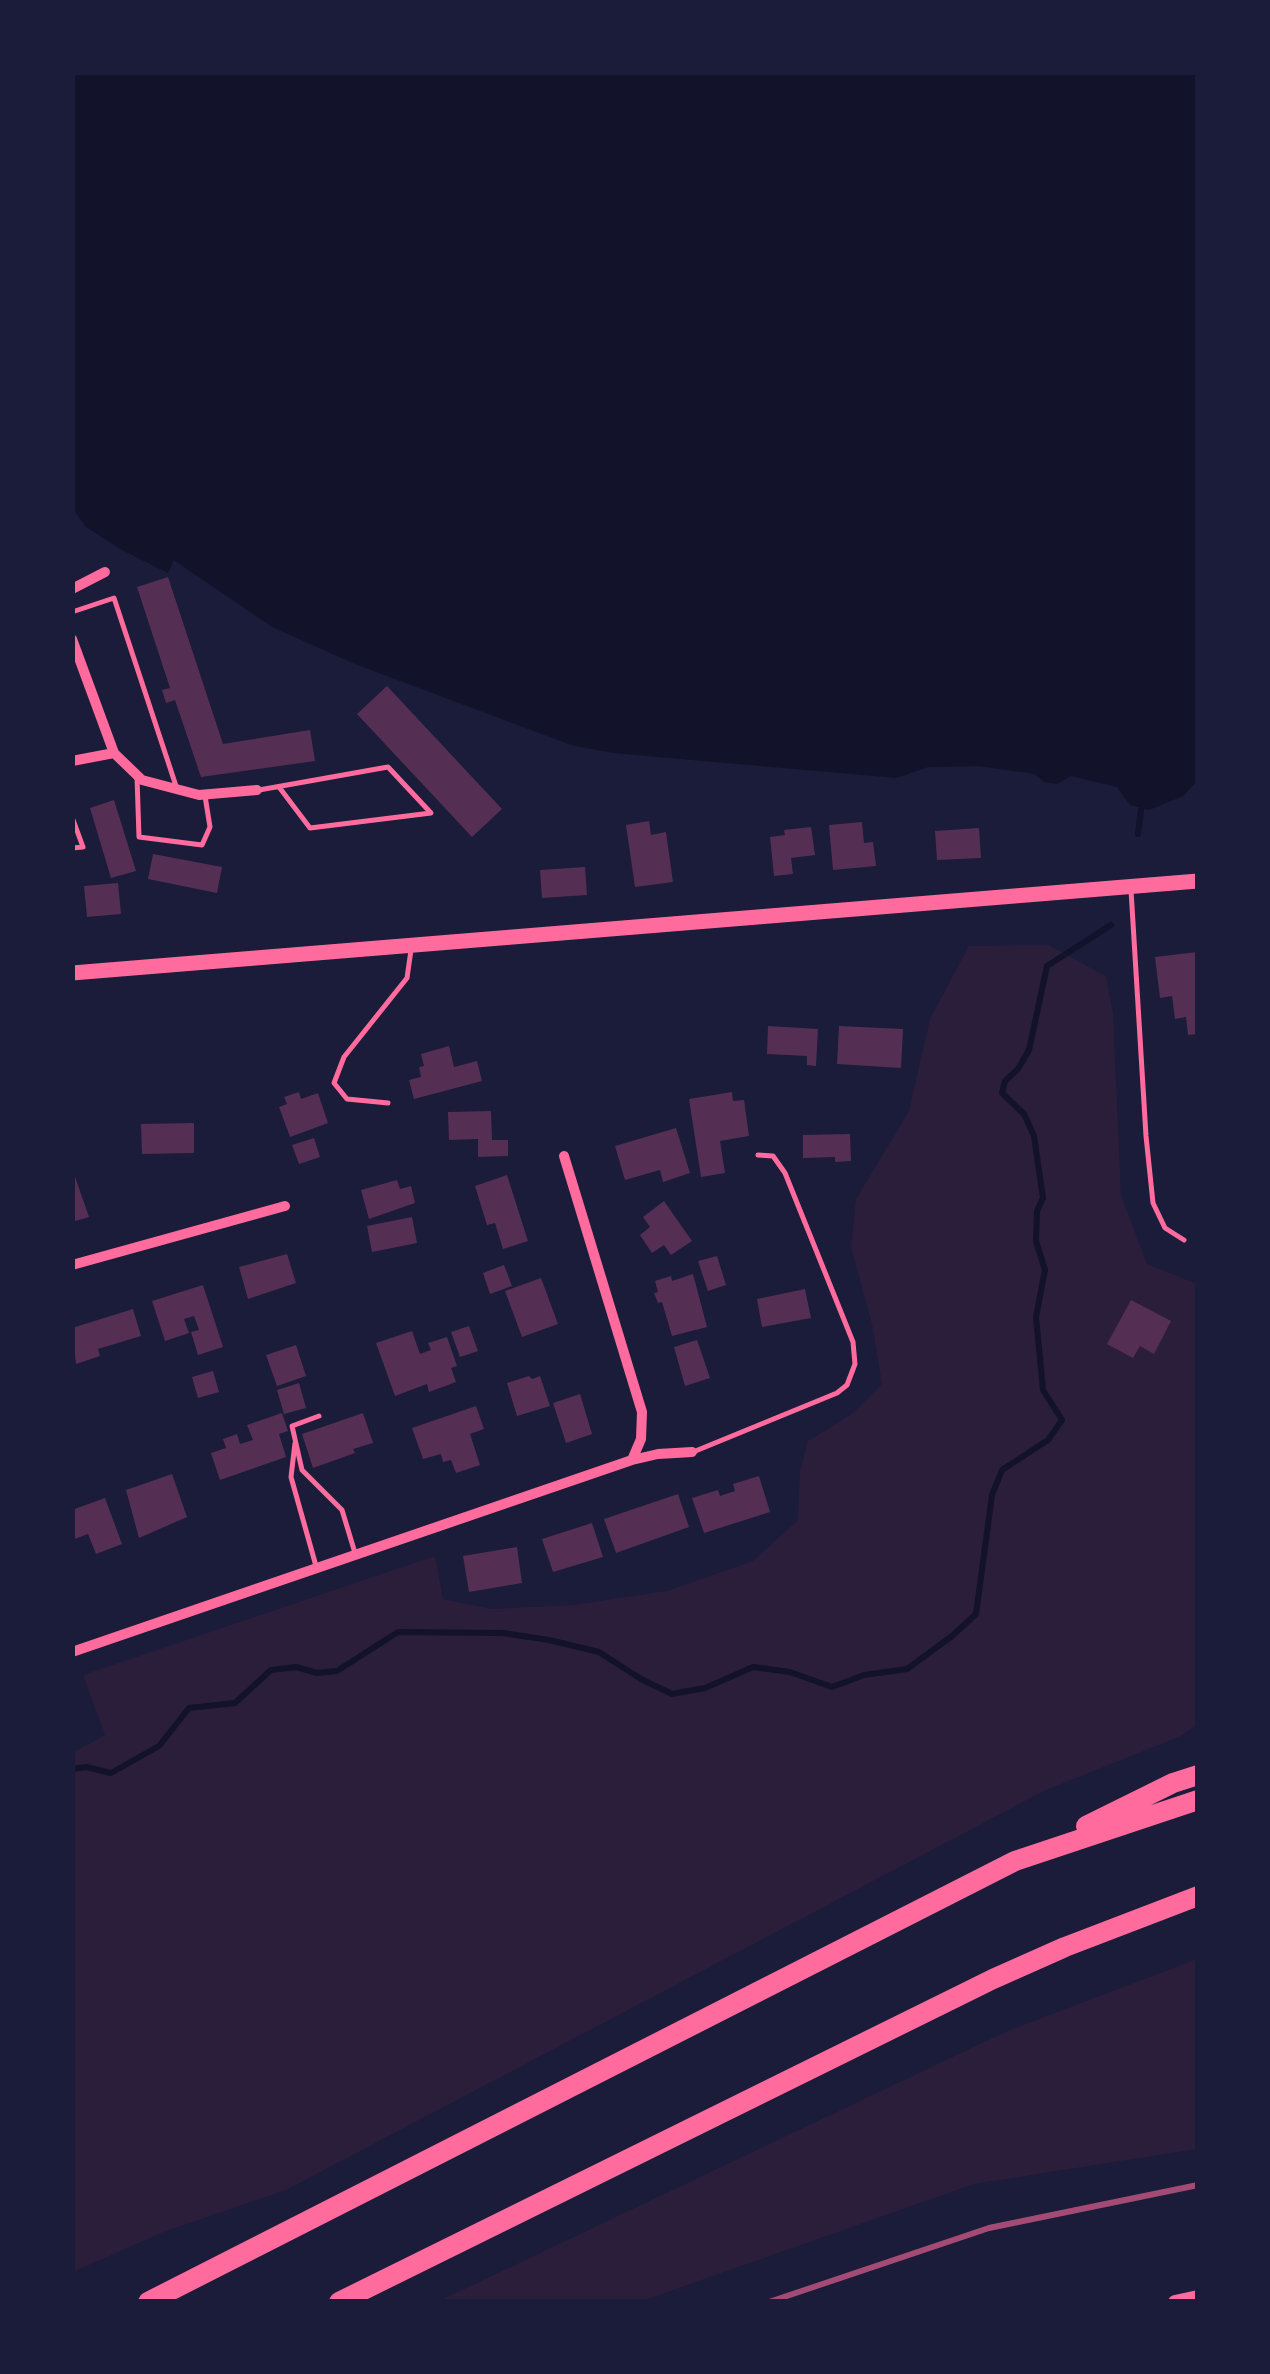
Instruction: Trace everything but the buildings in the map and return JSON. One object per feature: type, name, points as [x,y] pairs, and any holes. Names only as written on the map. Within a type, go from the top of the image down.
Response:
[{"type":"highway","points":[[148,2302],[1015,1861],[1173,1783],[1198,1775]]},
{"type":"highway","points":[[1015,1861],[1198,1800]]},
{"type":"highway","points":[[340,2302],[993,1979],[1065,1946],[1198,1896]]},
{"type":"main road","points":[[72,972],[1198,881]]},
{"type":"street","points":[[72,589],[105,572]]},
{"type":"street","points":[[72,639],[114,754],[142,780],[205,795],[257,790]]},
{"type":"street","points":[[72,761],[114,754]]},
{"type":"street","points":[[564,1156],[642,1412],[641,1438],[632,1460]]},
{"type":"street","points":[[72,1265],[285,1206]]},
{"type":"street","points":[[72,1652],[632,1460],[692,1452]]},
{"type":"street","points":[[1175,2302],[1198,2297]]},
{"type":"lane","points":[[72,612],[114,598],[178,789]]},
{"type":"lane","points":[[257,790],[388,767],[430,813],[310,828],[279,787]]},
{"type":"lane","points":[[137,774],[139,837],[202,845],[210,827],[205,795]]},
{"type":"lane","points":[[72,818],[84,847],[72,848]]},
{"type":"lane","points":[[1131,886],[1153,1203],[1165,1228],[1184,1240]]},
{"type":"lane","points":[[388,1103],[347,1099],[334,1083],[344,1057],[407,978],[411,947]]},
{"type":"lane","points":[[692,1452],[837,1393],[847,1385],[855,1364],[853,1342],[785,1173],[773,1156],[758,1155]]},
{"type":"lane","points":[[319,1416],[292,1426],[302,1470],[342,1510],[355,1553]]},
{"type":"lane","points":[[296,1442],[291,1477],[316,1566]]},
{"type":"shaded area","points":[[73,72],[1197,73],[1197,781],[1183,796],[1149,810],[1130,805],[1117,787],[1071,776],[1057,784],[1044,782],[1035,774],[978,766],[928,767],[897,778],[613,753],[571,745],[355,664],[272,627],[174,560],[168,573],[122,550],[86,527],[73,509]]},
{"type":"shaded area","points":[[1048,945],[1106,976],[1113,1013],[1121,1195],[1147,1264],[1197,1284],[1197,1725],[1181,1736],[1046,1790],[286,2190],[166,2231],[73,2272],[72,1753],[105,1735],[83,1675],[435,1556],[443,1599],[492,1609],[573,1605],[667,1591],[753,1561],[798,1520],[800,1471],[808,1441],[852,1414],[882,1384],[872,1324],[851,1247],[856,1199],[909,1111],[930,1019],[969,946]]},
{"type":"shaded area","points":[[1197,1959],[1197,2149],[974,2184],[642,2301],[439,2301],[1005,2032]]},
{"type":"waterway","points":[[1138,834],[1141,810]]},
{"type":"waterway","points":[[72,1769],[86,1767],[111,1773],[159,1746],[189,1708],[235,1703],[271,1670],[296,1667],[317,1673],[337,1671],[398,1632],[503,1633],[549,1640],[599,1652],[672,1694],[705,1688],[753,1667],[790,1672],[832,1687],[864,1675],[907,1669],[952,1636],[976,1614],[992,1495],[1002,1470],[1048,1440],[1062,1420],[1043,1390],[1036,1317],[1045,1270],[1036,1241],[1037,1211],[1043,1198],[1034,1136],[1024,1114],[1002,1093],[1005,1081],[1029,1050],[1047,966],[1111,925]]},
{"type":"railway","points":[[769,2302],[989,2228],[1198,2185]]}]
